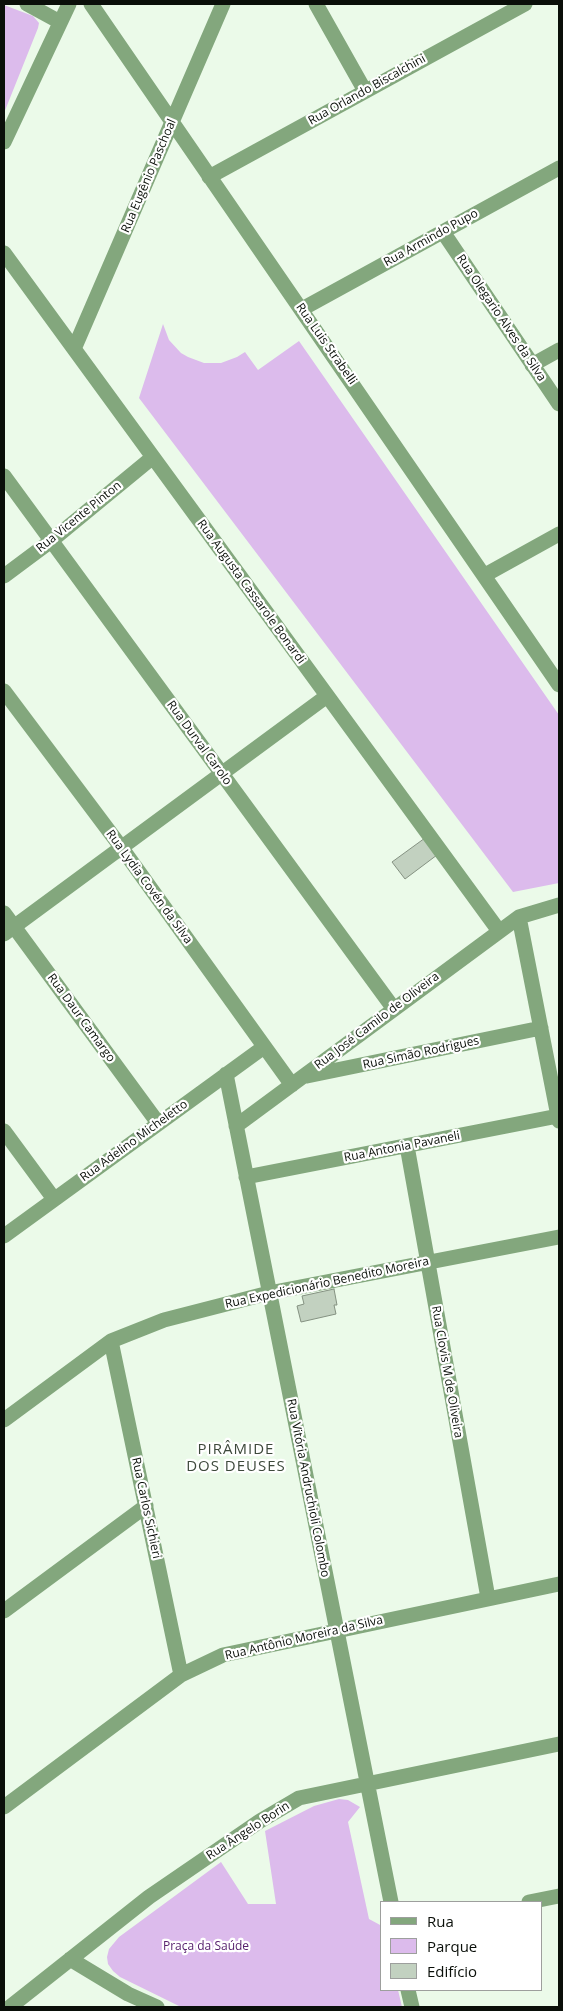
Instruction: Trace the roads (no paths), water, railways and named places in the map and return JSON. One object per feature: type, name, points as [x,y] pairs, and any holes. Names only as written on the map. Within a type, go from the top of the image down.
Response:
[{"type":"street","points":[[26,4],[60,22]]},
{"type":"street","points":[[4,142],[69,4]]},
{"type":"street","name":"Rua Luis Strabelli","points":[[91,4],[559,685]]},
{"type":"street","name":"Rua Eugênio Paschoal","points":[[74,349],[223,4]]},
{"type":"street","points":[[316,4],[366,91]]},
{"type":"street","name":"Rua Orlando Biscalchini","points":[[209,177],[366,91],[502,9],[525,4]]},
{"type":"street","name":"Rua Armindo Pupo","points":[[302,309],[559,168]]},
{"type":"street","name":"Rua Olegario Alves da Silva","points":[[442,232],[559,404]]},
{"type":"street","name":"Rua Augusta Cassarole Bonardi","points":[[4,253],[499,931]]},
{"type":"street","points":[[532,364],[559,350]]},
{"type":"street","name":"Rua Vicente Pinton","points":[[4,576],[51,541],[153,457]]},
{"type":"street","name":"Rua Durval Carolo","points":[[4,476],[394,1009]]},
{"type":"street","points":[[485,575],[559,534]]},
{"type":"street","name":"Rua Lydia Covén da Silva","points":[[4,691],[121,848],[264,1047],[297,1081]]},
{"type":"street","points":[[9,930],[327,696]]},
{"type":"street","points":[[559,905],[518,917],[559,1118]]},
{"type":"street","name":"Rua Daur Camargo","points":[[4,913],[9,930],[158,1123]]},
{"type":"street","name":"Rua José Camilo de Oliveira","points":[[236,1126],[518,917]]},
{"type":"street","name":"Rua Simão Rodrigues","points":[[297,1081],[541,1028]]},
{"type":"street","name":"Rua Adelino Micheletto","points":[[4,1236],[264,1047]]},
{"type":"street","name":"Rua Vitória Andruchioli Colombo","points":[[226,1074],[391,1901]]},
{"type":"street","name":"Rua Antonia Pavaneli","points":[[246,1177],[559,1118]]},
{"type":"street","points":[[4,1131],[54,1200]]},
{"type":"street","name":"Rua Clovis M de Oliveira","points":[[406,1146],[488,1598]]},
{"type":"street","name":"Rua Expedicionário Benedito Moreira","points":[[4,1420],[111,1341],[164,1320],[269,1293],[559,1237]]},
{"type":"street","name":"Rua Carlos Sichieri","points":[[111,1341],[181,1675]]},
{"type":"street","points":[[4,1612],[146,1506]]},
{"type":"street","name":"Rua Antônio Moreira da Silva","points":[[4,1807],[181,1675],[223,1655],[559,1584]]},
{"type":"street","name":"Rua Ângelo Borin","points":[[10,2007],[149,1897],[260,1821],[299,1798],[559,1744]]},
{"type":"street","points":[[535,1901],[559,1896]]},
{"type":"street","points":[[70,1959],[128,1994],[157,2007]]},
{"type":"street","points":[[408,1991],[412,2007]]},
{"type":"district","name":"PIRÂMIDE DOS DEUSES","points":[[236,1458]]},
{"type":"park label","name":"Praça da Saúde","points":[[206,1947]]}]
